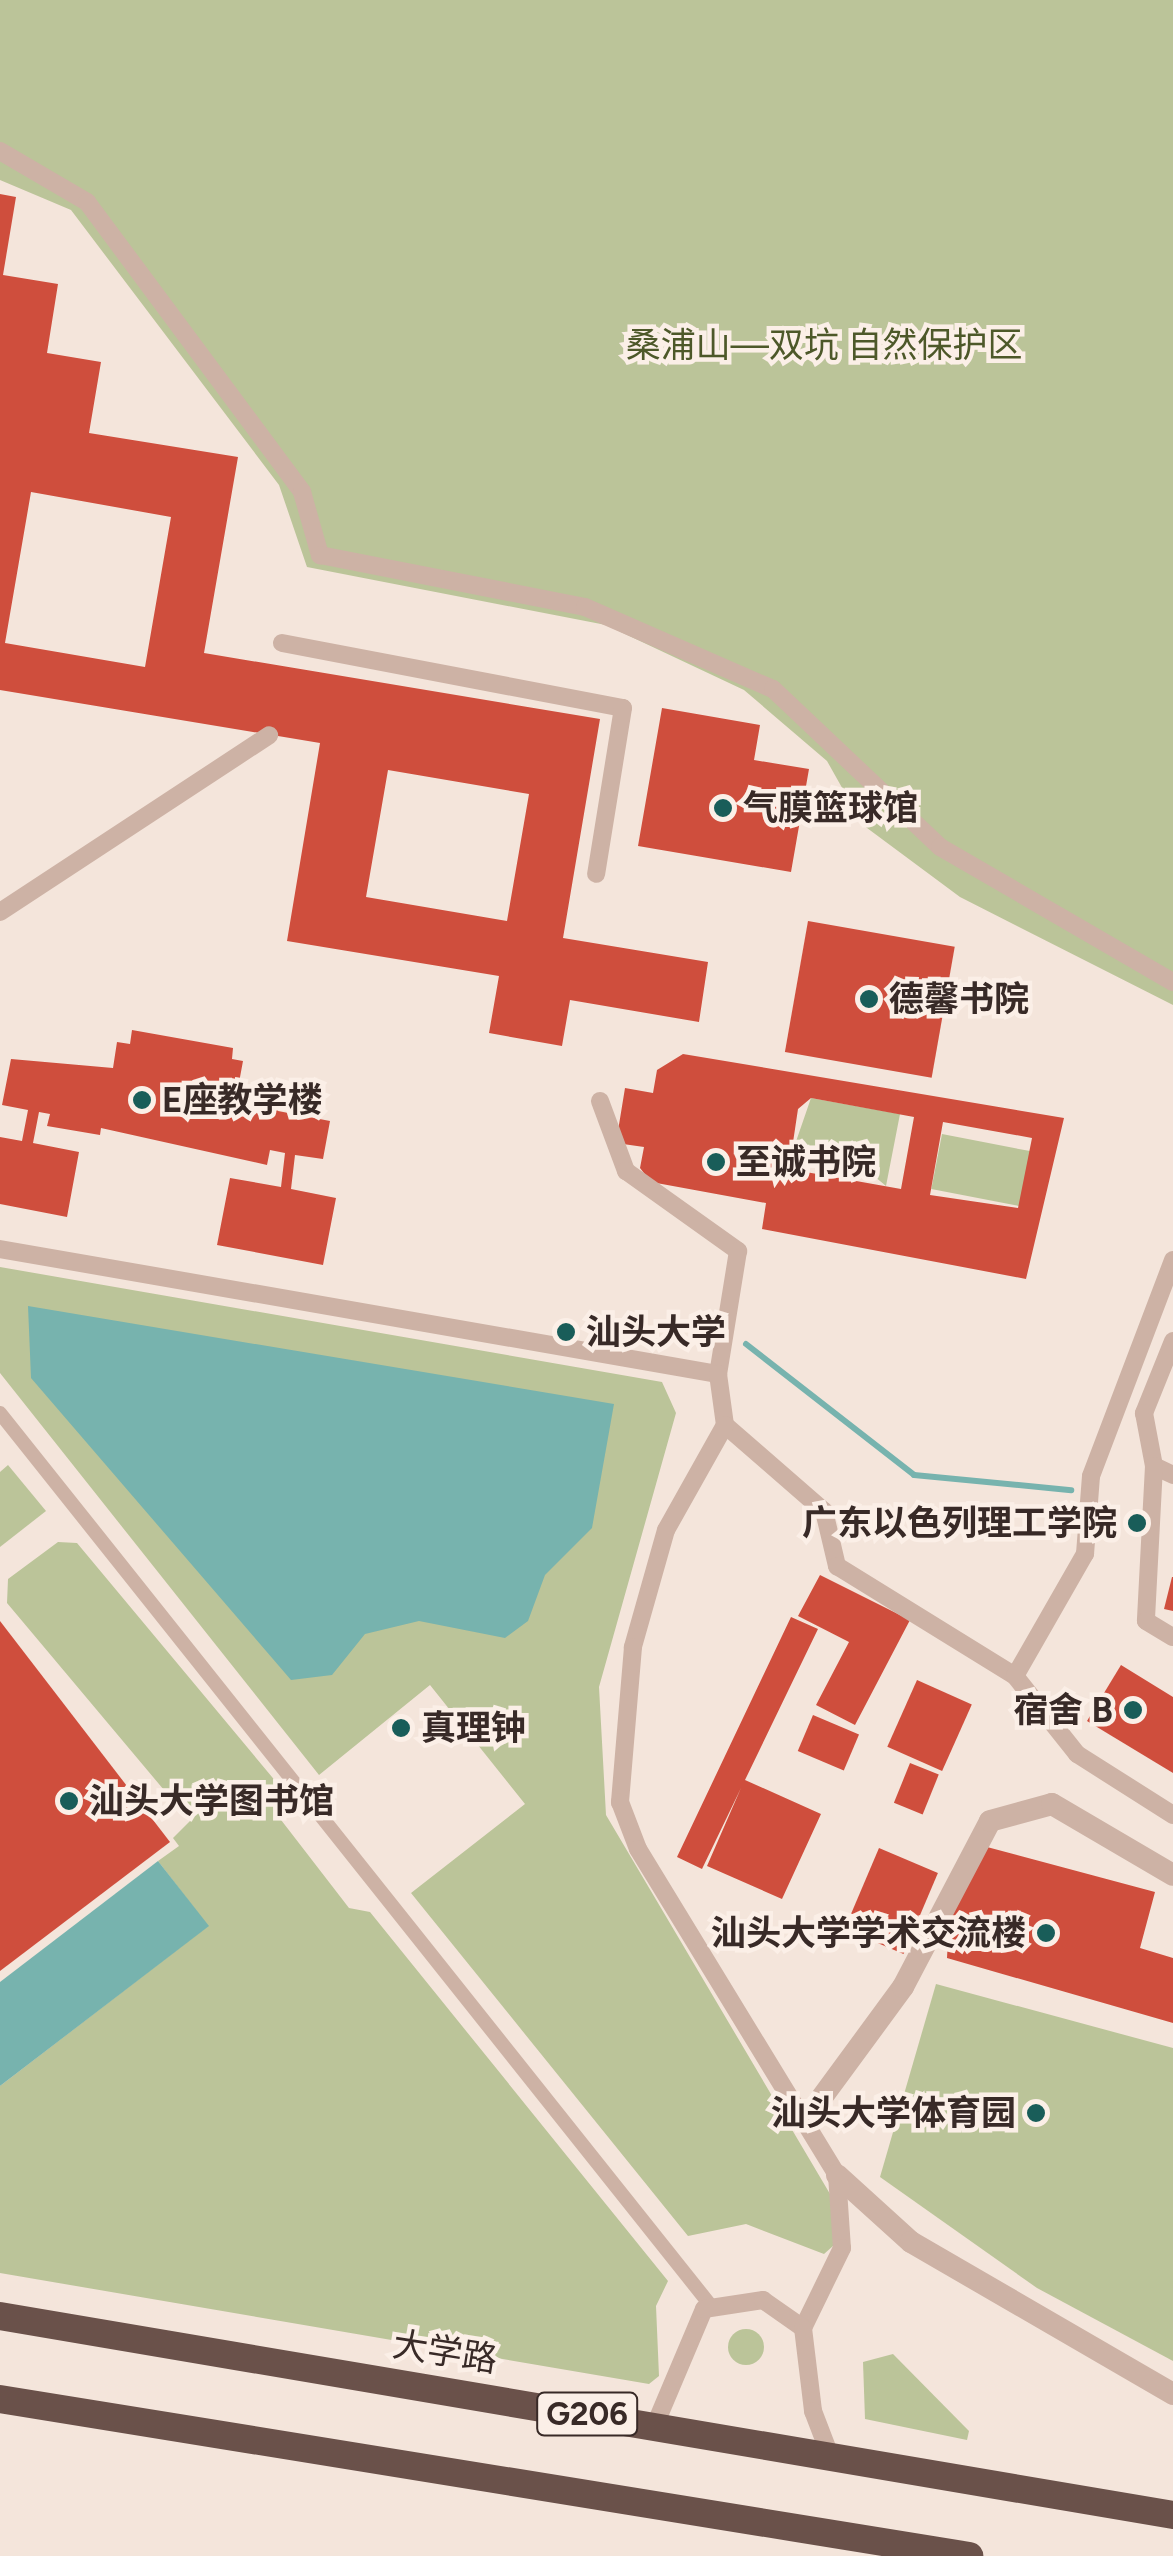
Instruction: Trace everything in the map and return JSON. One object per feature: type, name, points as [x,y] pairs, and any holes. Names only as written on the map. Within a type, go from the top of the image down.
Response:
[{"type":"highway","name":"大学路","points":[[0,2316],[1173,2515]]},
{"type":"highway","name":"G206","points":[[0,2399],[969,2556]]},
{"type":"street","points":[[0,151],[87,202],[302,492],[320,554],[585,607],[772,689],[940,847],[1173,982]]},
{"type":"street","points":[[282,643],[623,708],[596,874]]},
{"type":"street","points":[[0,912],[269,734]]},
{"type":"street","points":[[600,1101],[626,1171],[738,1251],[718,1374],[725,1424],[666,1530],[633,1647],[620,1802],[638,1850],[837,2175],[911,2242],[1173,2394]]},
{"type":"street","points":[[0,1249],[718,1374]]},
{"type":"street","points":[[1014,1676],[1085,1554],[1091,1476],[1173,1260]]},
{"type":"street","points":[[1173,1341],[1144,1413],[1154,1466],[1146,1620],[1173,1637]]},
{"type":"street","points":[[0,1412],[711,2306]]},
{"type":"street","points":[[725,1424],[824,1511],[837,1566],[1014,1676],[1077,1754],[1173,1815]]},
{"type":"street","points":[[1154,1466],[1173,1475]]},
{"type":"street","points":[[806,2119],[903,1987],[990,1821],[1052,1804],[1173,1875]]},
{"type":"street","points":[[830,2458],[813,2411],[803,2328],[842,2248],[837,2175]]},
{"type":"street","points":[[654,2425],[683,2373],[695,2320],[711,2306],[763,2300],[803,2328]]},
{"type":"green space","name":"桑浦山—双坑 自然保护区","points":[[0,0],[1173,0],[1173,1005],[960,897],[863,825],[827,761],[744,690],[606,625],[307,567],[279,485],[71,210],[0,180]]},
{"type":"green space","points":[[811,1098],[900,1114],[886,1186],[856,1161],[791,1156]]},
{"type":"green space","points":[[942,1134],[1031,1151],[1021,1206],[931,1189]]},
{"type":"green space","points":[[0,1267],[662,1382],[676,1413],[599,1687],[606,1815],[833,2199],[833,2246],[824,2254],[746,2224],[688,2236],[411,1893],[525,1804],[430,1685],[319,1775],[0,1373]]},
{"type":"green space","points":[[8,1465],[46,1511],[0,1547],[0,1472]]},
{"type":"green space","points":[[58,1542],[77,1543],[287,1795],[278,1816],[349,1908],[370,1912],[668,2281],[656,2306],[659,2376],[649,2384],[0,2273],[0,2086],[208,1926],[158,1861],[179,1846],[173,1838],[190,1821],[7,1603],[8,1579]]},
{"type":"green space","name":"汕头大学体育园","points":[[936,1984],[1173,2048],[1173,2361],[1037,2288],[880,2177]]},
{"type":"green space","points":[[746,2329],[759,2334],[764,2347],[759,2360],[746,2365],[733,2360],[728,2347],[733,2334]]},
{"type":"green space","points":[[893,2354],[969,2431],[967,2440],[865,2419],[863,2362]]},
{"type":"water","points":[[28,1306],[614,1404],[592,1528],[545,1575],[528,1621],[505,1638],[419,1621],[365,1634],[332,1675],[291,1680],[31,1378]]},
{"type":"water","points":[[158,1861],[209,1926],[0,2086],[0,1982]]},
{"type":"building","points":[[0,194],[16,197],[3,275],[58,284],[47,353],[101,362],[89,433],[238,457],[204,653],[600,719],[563,938],[708,962],[699,1022],[570,1000],[562,1046],[489,1033],[499,976],[287,941],[320,743],[0,690]],"holes":[[[31,492],[171,517],[145,667],[5,643]],[[388,770],[529,794],[507,921],[366,897]]]},
{"type":"building","name":"气膜篮球馆","points":[[662,708],[760,725],[754,760],[809,769],[791,872],[638,846]]},
{"type":"building","name":"德馨书院","points":[[808,921],[955,947],[932,1078],[785,1052]]},
{"type":"building","name":"E座教学楼","points":[[132,1030],[233,1048],[232,1059],[243,1061],[238,1088],[281,1095],[278,1111],[330,1121],[323,1159],[295,1155],[291,1189],[336,1198],[323,1265],[217,1245],[230,1178],[281,1187],[285,1153],[270,1150],[267,1165],[101,1128],[100,1135],[47,1126],[50,1114],[39,1112],[33,1143],[79,1152],[67,1217],[0,1204],[0,1137],[22,1141],[28,1110],[2,1105],[11,1059],[113,1068],[117,1042],[130,1044]]},
{"type":"building","name":"至诚书院","points":[[683,1054],[1064,1118],[1026,1279],[762,1229],[766,1203],[651,1182],[640,1168],[644,1147],[616,1143],[625,1088],[653,1093],[657,1070]],"holes":[[[811,1098],[914,1117],[901,1189],[789,1169],[798,1109]],[[943,1122],[1032,1138],[1018,1208],[930,1195]]]},
{"type":"building","points":[[820,1575],[910,1620],[855,1725],[816,1705],[849,1642],[798,1616]]},
{"type":"building","points":[[1173,1577],[1173,1611],[1164,1609]]},
{"type":"building","points":[[791,1617],[818,1629],[745,1780],[821,1814],[782,1899],[707,1866],[741,1788],[702,1869],[677,1857]]},
{"type":"building","name":"汕头大学图书馆","points":[[0,1621],[170,1842],[0,1971]]},
{"type":"building","name":"宿舍 B","points":[[1121,1665],[1173,1697],[1173,1773],[1087,1721]]},
{"type":"building","points":[[917,1680],[972,1704],[942,1771],[887,1747]]},
{"type":"building","points":[[813,1715],[859,1735],[844,1770],[798,1751]]},
{"type":"building","points":[[910,1763],[939,1775],[923,1814],[894,1803]]},
{"type":"building","name":"汕头大学学术交流楼","points":[[987,1847],[1155,1892],[1140,1948],[1173,1958],[1173,2023],[947,1958],[949,1918]]},
{"type":"building","points":[[879,1848],[938,1873],[904,1954],[845,1929]]},
{"type":"waterway","points":[[746,1344],[914,1475],[1071,1490]]},
{"type":"place","name":"气膜篮球馆","points":[[723,808]]},
{"type":"place","name":"德馨书院","points":[[869,999]]},
{"type":"place","name":"E座教学楼","points":[[142,1100]]},
{"type":"place","name":"至诚书院","points":[[716,1162]]},
{"type":"place","name":"汕头大学","points":[[566,1332]]},
{"type":"place","name":"广东以色列理工学院","points":[[1137,1523]]},
{"type":"place","name":"宿舍 B","points":[[1133,1710]]},
{"type":"place","name":"真理钟","points":[[401,1728]]},
{"type":"place","name":"汕头大学图书馆","points":[[69,1801]]},
{"type":"place","name":"汕头大学学术交流楼","points":[[1046,1933]]},
{"type":"place","name":"汕头大学体育园","points":[[1036,2113]]}]
